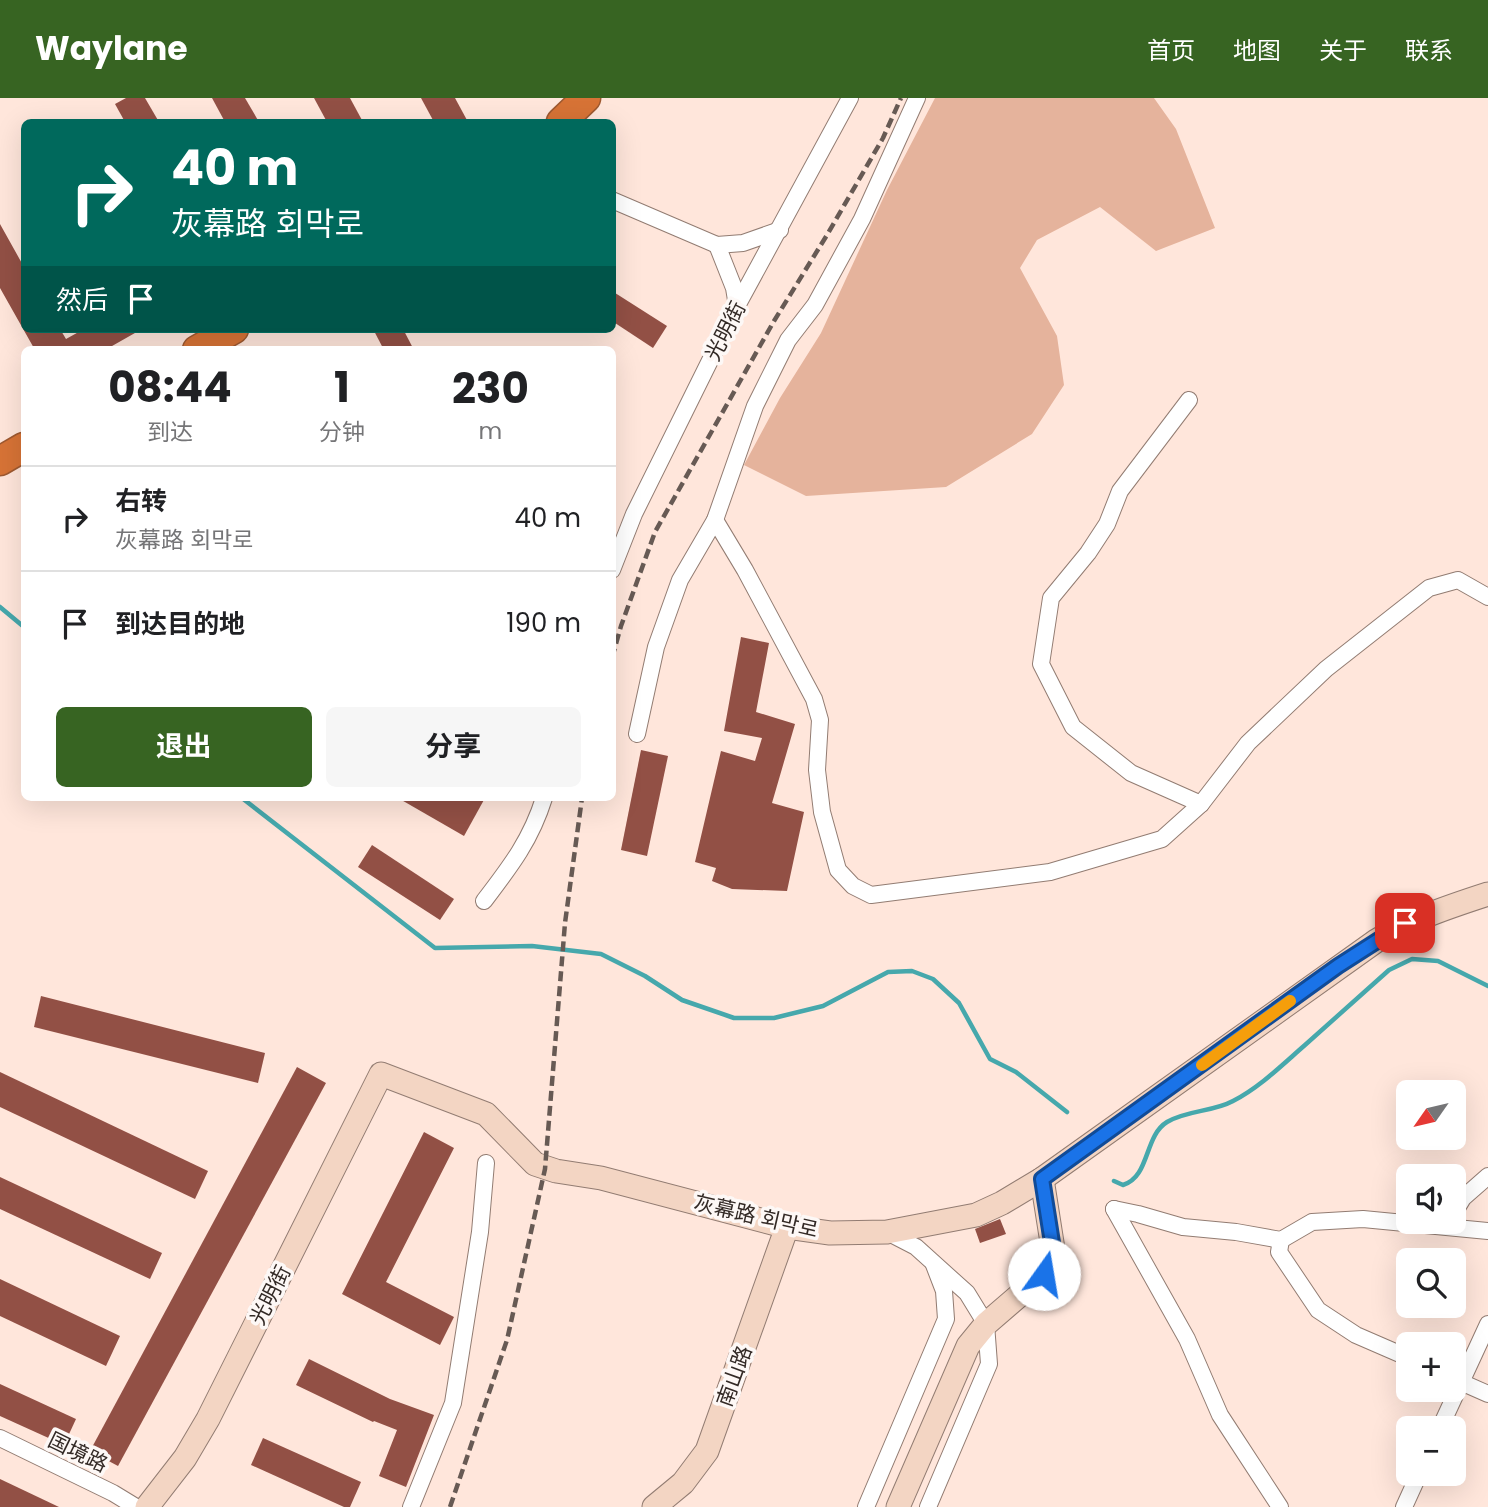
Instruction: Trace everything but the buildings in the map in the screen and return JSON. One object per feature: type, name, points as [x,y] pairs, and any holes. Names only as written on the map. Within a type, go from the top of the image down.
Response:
[{"type":"highway","points":[[564,119],[586,98]]},
{"type":"highway","points":[[204,346],[227,333]]},
{"type":"highway","points":[[0,461],[21,449]]},
{"type":"main road","name":"灰幕路 회막로","points":[[380,1074],[486,1114],[535,1164],[545,1168],[601,1178],[787,1227],[830,1233],[887,1232],[976,1215],[1002,1203],[1042,1179],[1376,941],[1405,923],[1488,894]]},
{"type":"main road","name":"光明街","points":[[146,1507],[186,1458],[208,1419],[380,1074]]},
{"type":"main road","points":[[898,1507],[968,1346],[986,1324],[1044,1274],[1050,1262],[1053,1249],[1042,1179]]},
{"type":"main road","name":"南山路","points":[[654,1507],[683,1483],[707,1451],[787,1227]]},
{"type":"street","name":"光明街","points":[[616,560],[634,514],[737,306],[850,98]]},
{"type":"street","points":[[637,734],[660,636],[680,580],[715,520],[755,406],[788,340],[815,306],[862,219],[917,98]]},
{"type":"street","points":[[616,203],[717,245],[743,243],[780,230]]},
{"type":"street","points":[[717,245],[734,288],[737,306]]},
{"type":"street","points":[[1189,400],[1120,491],[1107,524],[1051,598],[1041,663],[1073,727],[1131,773],[1201,804]]},
{"type":"street","points":[[715,520],[814,699],[820,720],[817,770],[822,812],[838,870],[853,886],[871,895],[1050,872],[1162,839],[1201,804],[1248,743],[1326,669],[1429,588],[1458,580],[1488,597]]},
{"type":"street","points":[[484,901],[519,856],[538,818],[543,801]]},
{"type":"street","points":[[411,1507],[453,1403],[480,1232],[486,1163]]},
{"type":"street","points":[[1466,1195],[1488,1176]]},
{"type":"street","points":[[1280,1507],[1220,1415],[1187,1339],[1114,1209],[1184,1227],[1281,1240],[1312,1222],[1396,1219]]},
{"type":"street","points":[[1466,1225],[1488,1231]]},
{"type":"street","points":[[887,1232],[916,1247],[967,1293],[986,1324],[989,1364],[928,1507]]},
{"type":"street","points":[[1281,1240],[1279,1252],[1318,1310],[1356,1335],[1396,1352]]},
{"type":"street","points":[[866,1507],[946,1318],[944,1291],[933,1262]]},
{"type":"street","points":[[1466,1365],[1488,1324]]},
{"type":"street","points":[[1466,1384],[1488,1394]]},
{"type":"street","name":"国境路","points":[[0,1438],[136,1507]]},
{"type":"street","points":[[1404,1507],[1414,1486]]},
{"type":"shaded area","points":[[935,98],[1154,98],[1176,129],[1215,228],[1156,251],[1100,207],[1037,240],[1020,268],[1057,336],[1064,385],[1032,434],[946,487],[806,496],[744,465],[780,398],[821,333],[887,190]]},
{"type":"waterway","points":[[0,607],[21,624]]},
{"type":"waterway","points":[[246,801],[435,948],[532,946],[601,954],[645,976],[682,1000],[734,1018],[774,1018],[823,1006],[888,972],[912,971],[933,979],[959,1003],[990,1059],[1016,1072],[1067,1112]]},
{"type":"waterway","points":[[1114,1181],[1123,1185],[1132,1181],[1143,1165],[1154,1137],[1167,1122],[1183,1115],[1225,1105],[1252,1089],[1389,970],[1412,959],[1438,961],[1488,986]]},
{"type":"railway","points":[[616,644],[655,532],[774,321],[883,138],[901,98]]},
{"type":"railway","points":[[450,1507],[507,1340],[545,1169],[565,923],[582,801]]},
{"type":"slow traffic","points":[[1202,1065],[1290,1001]]},
{"type":"route","points":[[1044,1274],[1053,1249],[1042,1179],[1338,966],[1405,923]]}]
